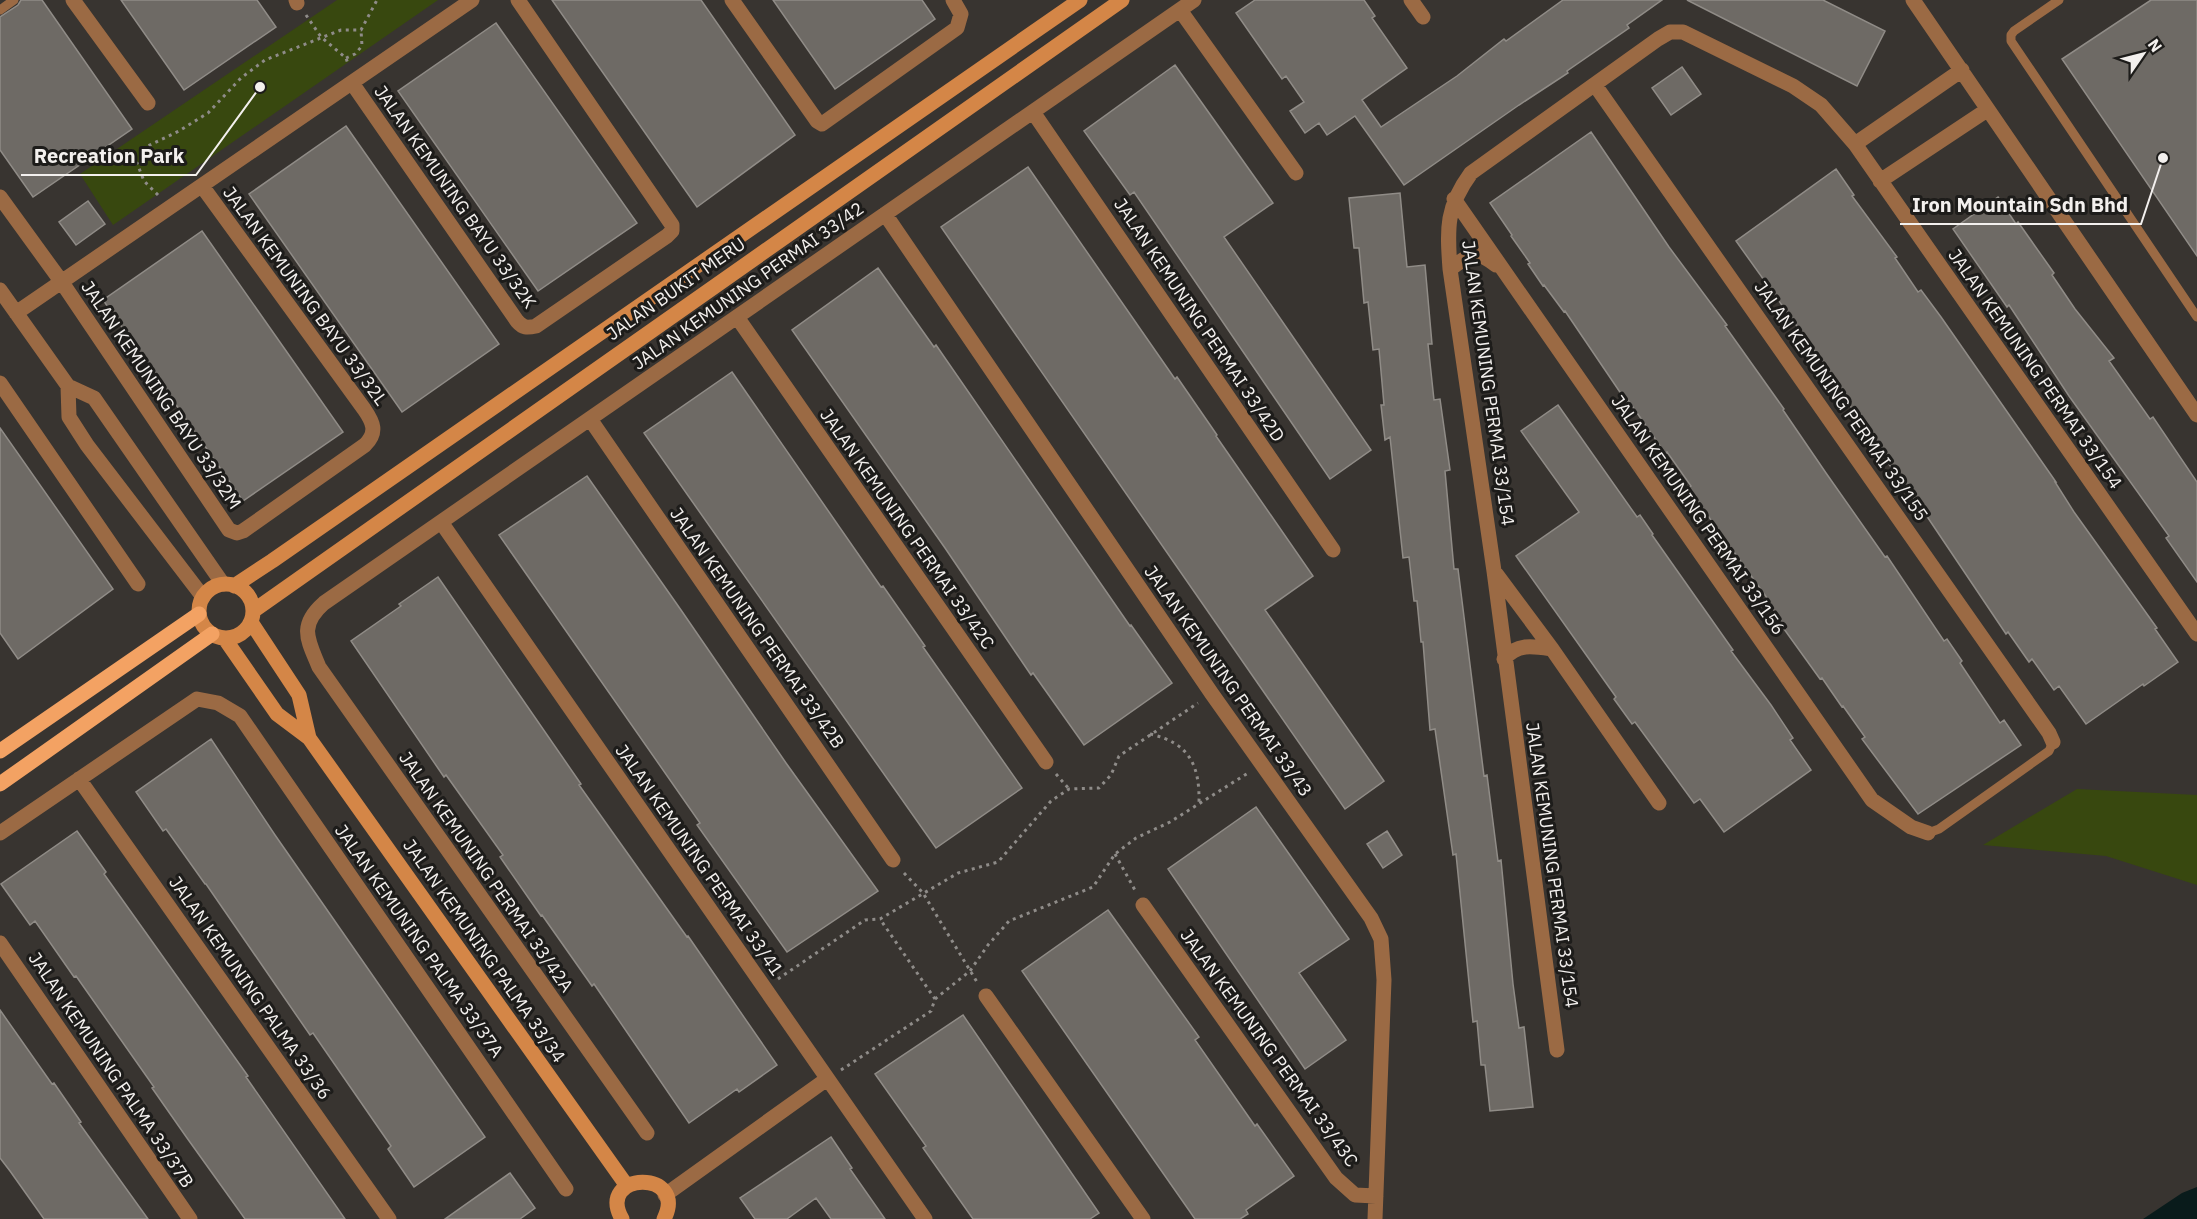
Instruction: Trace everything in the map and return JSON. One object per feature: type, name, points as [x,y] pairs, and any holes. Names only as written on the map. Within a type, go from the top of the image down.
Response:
[{"type":"main road","name":"JALAN BUKIT MERU","points":[[228,585],[282,555],[1080,0]]},
{"type":"main road","name":"JALAN BUKIT MERU","points":[[252,616],[1122,0]]},
{"type":"main road","points":[[0,784],[218,636],[237,636],[243,633],[252,616],[252,604],[245,592],[228,585],[215,586],[203,597],[199,614],[203,625],[218,636]]},
{"type":"main road","points":[[0,752],[199,614]]},
{"type":"main road","name":"JALAN KEMUNING PALMA 33/34","points":[[252,616],[299,695],[309,738]]},
{"type":"main road","name":"JALAN KEMUNING PALMA 33/34","points":[[218,636],[277,714],[309,738],[627,1186]]},
{"type":"main road","points":[[622,1219],[618,1200],[627,1186],[633,1182],[648,1181],[660,1188],[665,1195],[668,1209],[664,1219]]},
{"type":"street","points":[[73,0],[148,103]]},
{"type":"street","points":[[16,313],[472,0]]},
{"type":"street","name":"JALAN KEMUNING BAYU 33/32K","points":[[352,83],[517,321],[521,326],[528,328],[536,326],[672,231],[672,225],[518,0]]},
{"type":"street","points":[[732,0],[814,117],[822,124],[957,28],[961,14],[953,0]]},
{"type":"street","name":"JALAN KEMUNING PERMAI 33/42","points":[[307,626],[312,614],[324,603],[1194,0]]},
{"type":"street","points":[[1411,0],[1423,17]]},
{"type":"street","points":[[1913,0],[2197,415]]},
{"type":"street","points":[[1180,10],[1296,173]]},
{"type":"street","name":"JALAN KEMUNING PERMAI 33/154","points":[[1557,1050],[1494,571],[1450,269],[1448,225],[1454,199],[1471,173],[1658,39],[1670,32],[1683,32],[1793,86],[1821,105],[1855,144],[2197,634]]},
{"type":"street","points":[[1855,144],[1962,70]]},
{"type":"street","name":"JALAN KEMUNING PERMAI 33/155","points":[[1595,85],[2049,733],[2053,742]]},
{"type":"street","points":[[1880,181],[1987,110]]},
{"type":"street","name":"JALAN KEMUNING PERMAI 33/42D","points":[[1033,112],[1334,550]]},
{"type":"street","name":"JALAN KEMUNING BAYU 33/32L","points":[[202,186],[364,409],[374,430],[371,439],[364,445],[243,531],[231,532],[229,530]]},
{"type":"street","name":"JALAN KEMUNING BAYU 33/32M","points":[[0,197],[61,281],[229,530]]},
{"type":"street","name":"JALAN KEMUNING PERMAI 33/156","points":[[1454,199],[1872,801],[1911,827],[1928,832]]},
{"type":"street","name":"JALAN KEMUNING PERMAI 33/43","points":[[885,214],[1212,694],[1371,918],[1381,939],[1384,980],[1375,1219]]},
{"type":"street","points":[[1450,269],[1467,256],[1476,253],[1484,255],[1507,273]]},
{"type":"street","points":[[0,290],[68,386],[94,398],[228,585]]},
{"type":"street","name":"JALAN KEMUNING PERMAI 33/42C","points":[[737,317],[1046,762]]},
{"type":"street","points":[[0,383],[138,585]]},
{"type":"street","points":[[68,386],[69,417],[87,445],[203,597]]},
{"type":"street","name":"JALAN KEMUNING PERMAI 33/42B","points":[[590,419],[893,860]]},
{"type":"street","name":"JALAN KEMUNING PERMAI 33/41","points":[[441,522],[925,1219]]},
{"type":"street","points":[[1494,571],[1659,803]]},
{"type":"street","name":"JALAN KEMUNING PERMAI 33/42A","points":[[307,626],[307,637],[315,658],[330,684],[647,1133]]},
{"type":"street","points":[[1504,659],[1510,652],[1528,646],[1552,650]]},
{"type":"street","name":"JALAN KEMUNING PALMA 33/37A","points":[[79,779],[197,699],[218,703],[240,716],[566,1189]]},
{"type":"street","points":[[0,833],[79,779]]},
{"type":"street","name":"JALAN KEMUNING PALMA 33/36","points":[[79,779],[389,1219]]},
{"type":"street","name":"JALAN KEMUNING PERMAI 33/43C","points":[[1143,905],[1336,1178],[1355,1195],[1376,1196]]},
{"type":"street","name":"JALAN KEMUNING PALMA 33/37B","points":[[0,943],[190,1219]]},
{"type":"street","points":[[986,996],[1143,1219]]},
{"type":"street","points":[[665,1195],[827,1079]]},
{"type":"lane","points":[[0,10],[14,0]]},
{"type":"lane","points":[[2059,0],[2014,31],[2011,35],[2016,50],[2197,317]]},
{"type":"lane","points":[[1928,832],[1939,829],[2049,751],[2053,742]]},
{"type":"path","points":[[296,1],[321,37],[346,58],[355,54],[362,46],[361,30],[376,0]]},
{"type":"path","points":[[169,208],[144,181],[137,163],[148,146],[208,113],[241,78],[265,60],[341,30],[361,30]]},
{"type":"path","points":[[764,988],[865,920],[880,919],[958,873],[998,862],[1052,801],[1069,789],[1100,788],[1111,775],[1119,756],[1212,694]]},
{"type":"path","points":[[1150,734],[1162,737],[1180,747],[1193,760],[1199,784],[1199,804]]},
{"type":"path","points":[[827,1079],[931,1011],[935,999],[970,972],[988,945],[1009,921],[1093,887],[1116,854],[1136,838],[1170,822],[1262,764]]},
{"type":"path","points":[[1116,854],[1143,905]]},
{"type":"path","points":[[893,860],[923,894],[986,996]]},
{"type":"path","points":[[880,919],[935,999]]},
{"type":"green space","points":[[337,0],[438,0],[113,225],[80,174]]},
{"type":"green space","points":[[2077,789],[2197,795],[2197,885],[2106,856],[1983,845]]},
{"type":"shaded area","points":[[2197,1187],[2197,1219],[2143,1219],[2182,1193]]},
{"type":"building","points":[[21,0],[42,0],[132,129],[33,197],[0,150],[0,17],[18,5]]},
{"type":"building","points":[[121,0],[257,0],[276,27],[184,90]]},
{"type":"building","points":[[552,0],[701,0],[795,135],[697,207]]},
{"type":"building","points":[[773,0],[922,0],[935,19],[835,89]]},
{"type":"building","points":[[1255,0],[1364,0],[1375,16],[1372,18],[1407,68],[1362,100],[1381,127],[1563,0],[1662,0],[1627,25],[1629,28],[1567,71],[1568,73],[1404,185],[1355,116],[1327,135],[1319,123],[1305,133],[1290,111],[1304,102],[1286,76],[1282,79],[1236,13]]},
{"type":"building","points":[[1687,0],[1823,0],[1885,31],[1857,86]]},
{"type":"building","points":[[2151,0],[2197,0],[2197,256],[2062,59]]},
{"type":"building","points":[[496,23],[637,223],[538,291],[398,91]]},
{"type":"building","points":[[1175,65],[1273,203],[1224,237],[1371,450],[1330,479],[1134,192],[1130,195],[1084,131]]},
{"type":"building","points":[[1682,67],[1701,94],[1671,115],[1652,88]]},
{"type":"building","points":[[346,126],[499,344],[402,412],[249,194]]},
{"type":"building","points":[[1591,132],[1669,247],[1727,325],[1725,326],[1826,473],[1885,557],[1887,556],[1944,641],[1947,639],[1962,661],[1960,663],[2000,723],[2004,720],[2021,745],[1918,814],[1862,739],[1865,737],[1843,706],[1822,678],[1820,679],[1784,629],[1786,628],[1767,598],[1688,488],[1691,486],[1667,452],[1665,453],[1628,400],[1628,404],[1565,311],[1543,286],[1490,203]]},
{"type":"building","points":[[1028,167],[1175,379],[1177,377],[1313,576],[1265,610],[1384,781],[1345,809],[941,227]]},
{"type":"building","points":[[1836,169],[1854,195],[1852,196],[1897,257],[1895,258],[1918,292],[1921,290],[1941,317],[2056,482],[2074,512],[2157,628],[2155,629],[2178,662],[2086,724],[2059,686],[2054,690],[2032,659],[2029,662],[2008,632],[2006,634],[1924,512],[1852,414],[1855,413],[1837,386],[1839,385],[1736,241]]},
{"type":"building","points":[[1400,193],[1407,267],[1425,265],[1432,344],[1428,344],[1434,400],[1440,399],[1450,470],[1445,471],[1454,569],[1458,569],[1484,776],[1487,775],[1498,861],[1501,860],[1513,984],[1519,1028],[1524,1027],[1533,1107],[1490,1111],[1485,1065],[1481,1065],[1477,1021],[1473,1022],[1456,854],[1453,855],[1435,729],[1430,730],[1423,642],[1421,642],[1417,601],[1414,601],[1409,557],[1403,558],[1390,437],[1385,440],[1379,349],[1373,350],[1368,302],[1364,303],[1359,248],[1354,248],[1349,198]]},
{"type":"building","points":[[1998,197],[2054,273],[2052,275],[2075,309],[2114,358],[2109,361],[2150,419],[2153,417],[2197,482],[2197,582],[2166,538],[2169,536],[2069,396],[2009,305],[2007,307],[1953,229]]},
{"type":"building","points":[[88,201],[105,224],[76,245],[59,222]]},
{"type":"building","points":[[202,231],[343,432],[243,501],[103,300]]},
{"type":"building","points":[[878,268],[934,347],[936,345],[1130,626],[1172,683],[1084,745],[1033,673],[1031,675],[792,330]]},
{"type":"building","points":[[732,372],[1022,788],[936,848],[644,433]]},
{"type":"building","points":[[1558,405],[1637,517],[1640,515],[1733,650],[1731,651],[1771,705],[1793,738],[1790,740],[1811,770],[1724,832],[1700,799],[1694,803],[1635,722],[1632,724],[1614,699],[1616,697],[1516,556],[1579,512],[1521,431]]},
{"type":"building","points":[[0,428],[113,589],[18,659],[0,633]]},
{"type":"building","points":[[587,476],[786,763],[878,891],[787,952],[697,825],[700,823],[499,535]]},
{"type":"building","points":[[438,577],[581,784],[579,785],[688,936],[777,1065],[739,1092],[737,1089],[689,1123],[594,984],[592,986],[541,916],[500,857],[503,855],[446,775],[444,777],[351,641]]},
{"type":"building","points":[[211,739],[485,1137],[414,1187],[388,1149],[391,1146],[313,1033],[310,1035],[206,884],[166,829],[163,831],[136,792]]},
{"type":"building","points":[[1256,807],[1349,939],[1299,973],[1346,1040],[1305,1069],[1168,869]]},
{"type":"building","points":[[77,831],[106,872],[104,874],[248,1076],[246,1077],[345,1219],[245,1219],[76,976],[74,977],[35,921],[30,925],[1,884]]},
{"type":"building","points":[[1387,831],[1402,855],[1383,868],[1367,844]]},
{"type":"building","points":[[1108,910],[1199,1037],[1195,1040],[1255,1126],[1257,1124],[1294,1176],[1246,1210],[1248,1214],[1240,1219],[1195,1219],[1022,971]]},
{"type":"building","points":[[0,1010],[52,1084],[54,1083],[81,1122],[79,1123],[148,1219],[44,1219],[0,1158]]},
{"type":"building","points":[[963,1015],[1099,1213],[1090,1219],[973,1219],[923,1148],[926,1146],[875,1074]]},
{"type":"building","points":[[831,1137],[885,1219],[831,1219],[816,1198],[787,1219],[755,1219],[740,1198]]},
{"type":"building","points":[[510,1173],[535,1208],[520,1219],[445,1219]]},
{"type":"place","name":"Recreation Park","points":[[260,87]]},
{"type":"place","name":"Iron Mountain Sdn Bhd","points":[[2163,158]]}]
